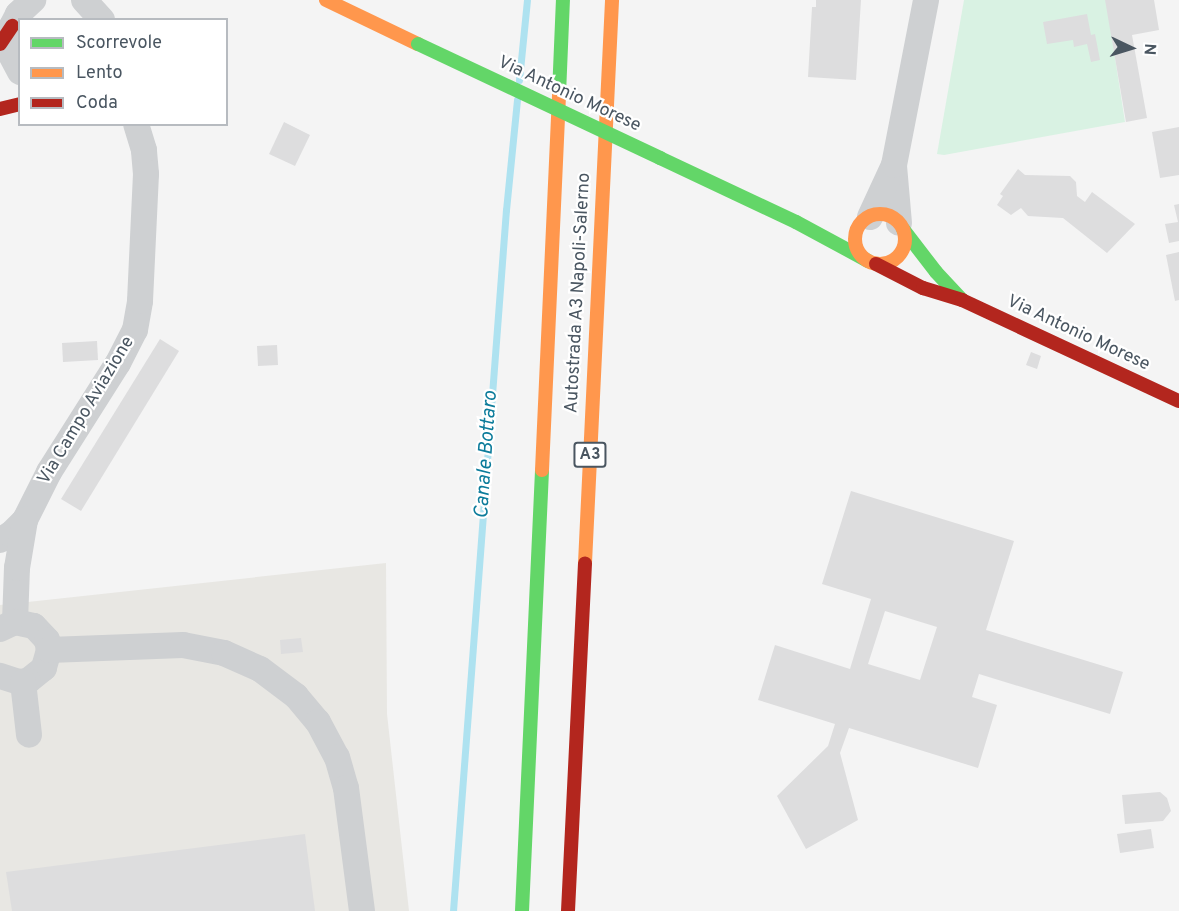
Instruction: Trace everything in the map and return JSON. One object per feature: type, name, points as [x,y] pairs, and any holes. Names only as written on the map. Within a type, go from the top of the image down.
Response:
[{"type":"main road","name":"Via Antonio Morese","points":[[326,0],[796,222],[922,288],[962,300],[1179,400]]},
{"type":"main road","name":"Autostrada A3 Napoli-Salerno","points":[[522,911],[563,0]]},
{"type":"main road","name":"Autostrada A3 Napoli-Salerno","points":[[568,911],[612,0]]},
{"type":"main road","points":[[388,15],[418,44]]},
{"type":"main road","points":[[0,109],[18,104]]},
{"type":"main road","points":[[887,215],[901,226],[905,237],[902,252],[891,262],[872,263],[861,256],[855,241],[861,219],[887,215]]},
{"type":"main road","name":"Via Antonio Morese","points":[[796,222],[831,222]]},
{"type":"main road","name":"Via Antonio Morese","points":[[901,226],[936,272],[962,300]]},
{"type":"street","points":[[18,68],[10,53],[6,35],[18,14],[33,0]]},
{"type":"street","points":[[84,0],[101,18]]},
{"type":"street","points":[[103,0],[103,18]]},
{"type":"street","points":[[901,226],[894,165],[926,0]]},
{"type":"street","name":"Via Campo Aviazione","points":[[0,540],[11,534],[25,520],[49,472],[118,363],[135,330],[140,301],[146,174],[144,150],[137,126]]},
{"type":"street","points":[[861,219],[894,165]]},
{"type":"street","points":[[25,520],[8,625],[34,626],[46,640],[48,650],[44,668],[37,675],[12,679],[29,735]]},
{"type":"street","points":[[48,650],[183,645],[224,653],[260,669],[296,696],[318,722],[337,757],[346,788],[362,911]]},
{"type":"shaded area","points":[[386,563],[387,714],[409,911],[0,911],[0,605]]},
{"type":"green space","points":[[964,0],[1106,0],[1125,122],[944,155],[937,154]]},
{"type":"building","points":[[816,0],[861,0],[856,80],[808,77],[812,7],[816,7]]},
{"type":"building","points":[[1105,0],[1154,0],[1159,30],[1132,35],[1147,118],[1126,122]]},
{"type":"building","points":[[1087,14],[1091,35],[1095,34],[1100,60],[1091,62],[1087,44],[1074,47],[1073,40],[1047,44],[1043,22]]},
{"type":"building","points":[[284,122],[310,135],[295,166],[269,154]]},
{"type":"building","points":[[1179,127],[1179,175],[1160,178],[1152,132]]},
{"type":"building","points":[[1018,169],[1025,175],[1070,176],[1076,182],[1077,196],[1085,202],[1092,192],[1135,224],[1107,253],[1063,218],[1028,216],[1021,208],[1011,215],[997,205],[1003,196],[1000,194]]},
{"type":"building","points":[[1179,204],[1179,241],[1169,243],[1165,224],[1178,222],[1174,205]]},
{"type":"building","points":[[1179,252],[1179,300],[1175,301],[1166,255]]},
{"type":"building","points":[[160,339],[179,351],[81,511],[61,499]]},
{"type":"building","points":[[97,341],[98,360],[63,362],[62,343]]},
{"type":"building","points":[[277,345],[278,365],[258,366],[257,346]]},
{"type":"building","points":[[1031,352],[1041,356],[1037,369],[1026,365]]},
{"type":"building","points":[[851,491],[1014,541],[986,630],[1123,672],[1110,714],[979,674],[972,697],[997,705],[978,768],[849,728],[840,753],[858,820],[806,849],[777,796],[828,746],[835,724],[758,700],[775,645],[850,669],[871,599],[822,584]],"holes":[[[885,611],[937,627],[920,680],[868,664]]]},
{"type":"building","points":[[301,638],[303,652],[281,654],[280,640]]},
{"type":"building","points":[[1160,792],[1167,798],[1171,811],[1163,821],[1125,824],[1122,795]]},
{"type":"building","points":[[1151,829],[1154,848],[1120,853],[1117,834]]},
{"type":"building","points":[[305,834],[315,911],[12,911],[6,872]]},
{"type":"waterway","name":"Canale Bottaro","points":[[519,80],[527,0]]},
{"type":"waterway","name":"Canale Bottaro","points":[[453,911],[506,210],[517,100]]},
{"type":"traffic: fast","points":[[559,94],[563,0]]},
{"type":"traffic: fast","points":[[418,44],[660,158]]},
{"type":"traffic: fast","points":[[660,158],[796,222],[868,261]]},
{"type":"traffic: fast","points":[[903,229],[936,272],[962,300]]},
{"type":"traffic: fast","points":[[522,911],[542,470]]},
{"type":"traffic: slow","points":[[326,0],[418,44]]},
{"type":"traffic: slow","points":[[585,563],[612,0]]},
{"type":"traffic: slow","points":[[542,470],[559,94]]},
{"type":"traffic: slow","points":[[880,214],[894,218],[901,225],[905,239],[901,253],[894,260],[880,264],[866,260],[859,253],[855,239],[859,225],[866,218],[880,214]]},
{"type":"traffic: jam","points":[[0,44],[12,26]]},
{"type":"traffic: jam","points":[[0,109],[18,104]]},
{"type":"traffic: jam","points":[[876,264],[923,288],[962,300],[1179,401]]},
{"type":"traffic: jam","points":[[568,911],[585,563]]}]
